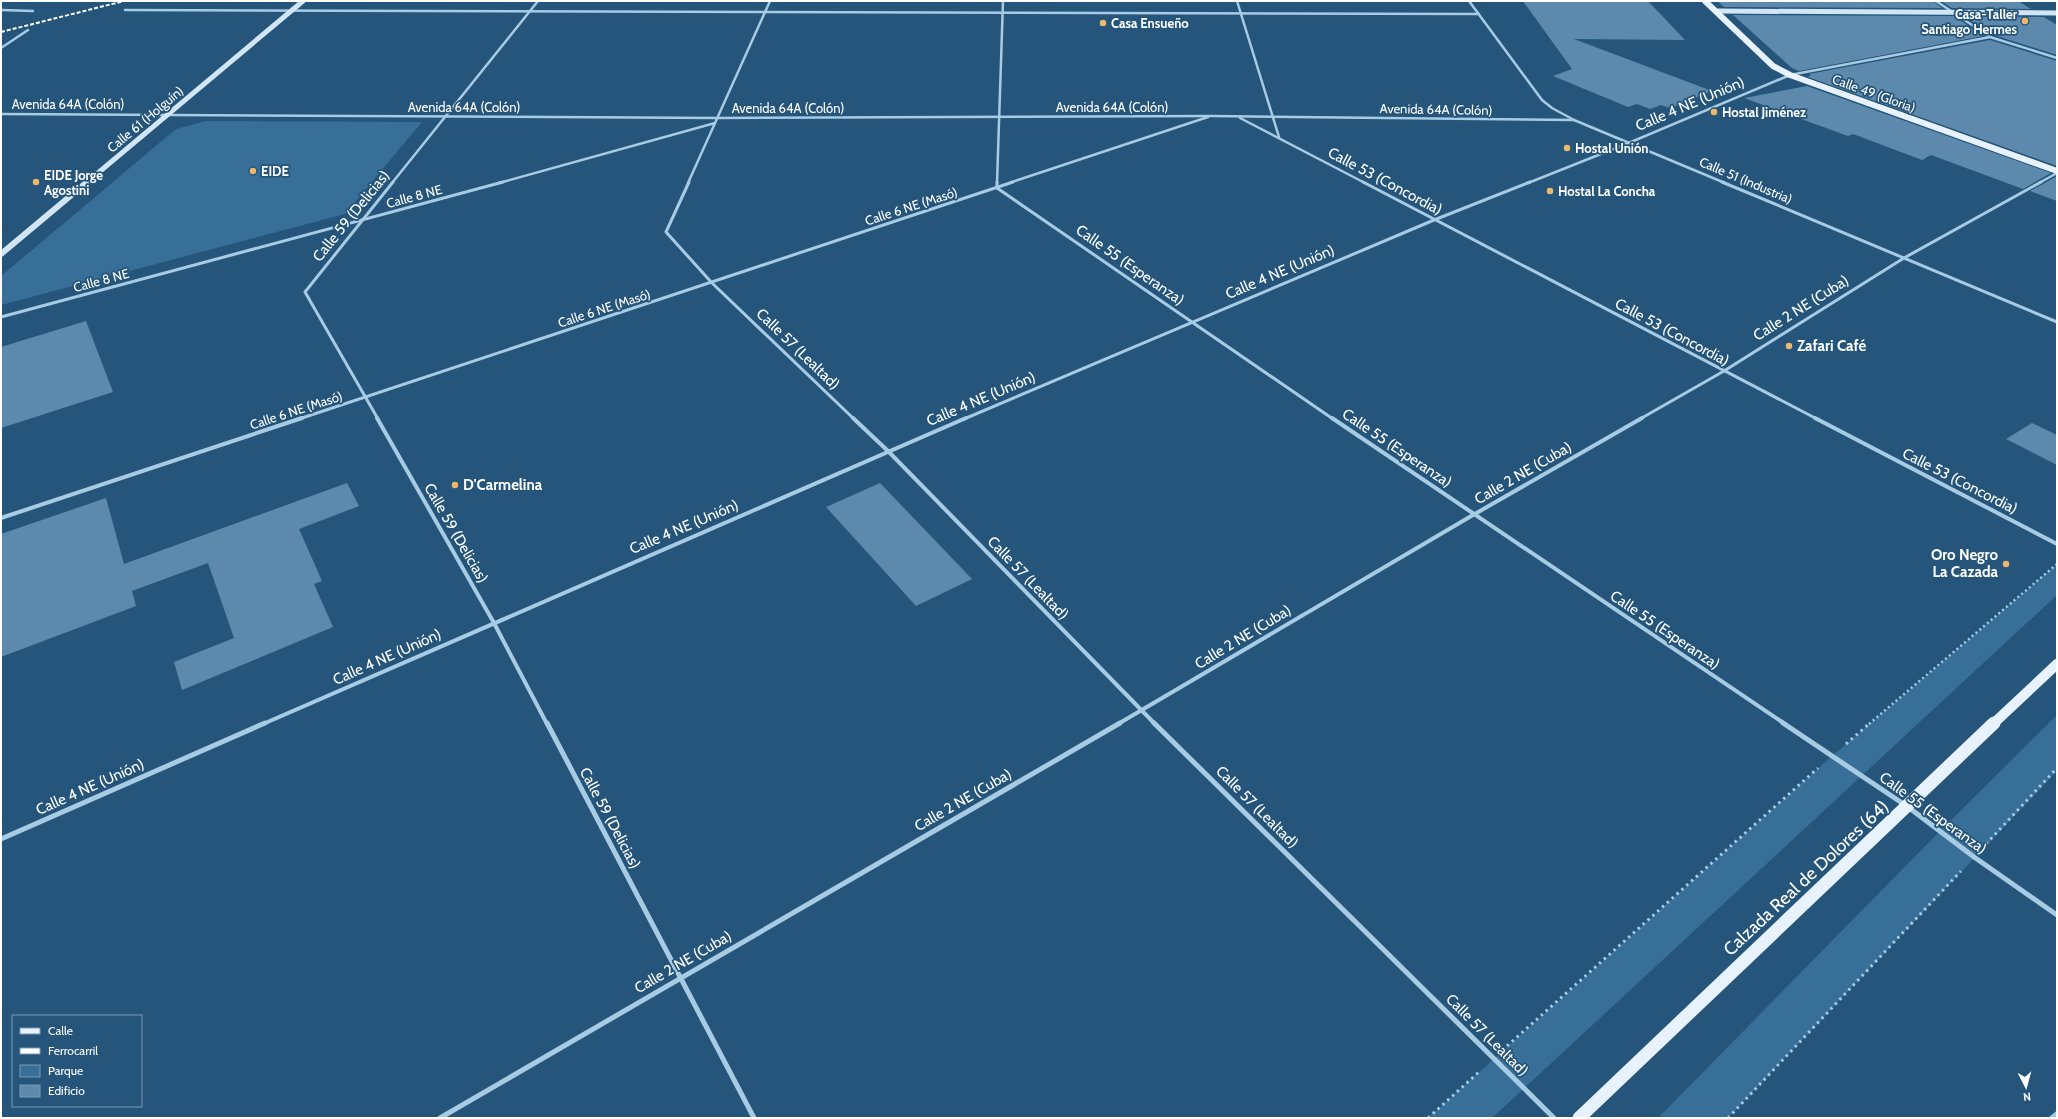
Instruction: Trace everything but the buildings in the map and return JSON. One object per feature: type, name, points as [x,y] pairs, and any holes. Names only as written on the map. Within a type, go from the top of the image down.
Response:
[{"type":"main road","name":"Calle 49 (Gloria)","points":[[1705,1],[1773,66],[1790,75],[2057,172]]},
{"type":"main road","name":"Calzada Real de Dolores (64)","points":[[1579,1118],[2057,664]]},
{"type":"street","name":"Calle 61 (Holguín)","points":[[1,254],[303,1]]},
{"type":"street","name":"Calle 59 (Delicias)","points":[[538,1],[305,292],[494,623],[679,978],[754,1118]]},
{"type":"street","name":"Calle 57 (Lealtad)","points":[[770,1],[666,232],[712,283],[888,451],[1141,711],[1554,1118]]},
{"type":"street","points":[[997,188],[1003,1]]},
{"type":"street","points":[[1237,1],[1279,137]]},
{"type":"street","name":"Calle 51 (Industria)","points":[[1470,1],[1542,100],[1552,108],[1574,120],[1631,142],[2057,322]]},
{"type":"street","points":[[1936,1],[1990,37],[2057,58]]},
{"type":"street","points":[[1,10],[33,11]]},
{"type":"street","points":[[125,10],[290,12],[1478,14]]},
{"type":"street","points":[[1716,11],[2057,13]]},
{"type":"street","points":[[1,48],[28,30]]},
{"type":"street","name":"Calle 4 NE (Unión)","points":[[1,839],[888,451],[1434,220],[1631,142],[1790,75],[1990,37]]},
{"type":"street","name":"Avenida 64A (Colón)","points":[[1,114],[718,118],[1212,116],[1574,120]]},
{"type":"street","name":"Calle 6 NE (Masó)","points":[[1,518],[1212,116]]},
{"type":"street","name":"Calle 53 (Concordia)","points":[[1238,117],[1279,137],[1434,220],[2057,544]]},
{"type":"street","name":"Calle 8 NE","points":[[1,317],[362,221],[715,123]]},
{"type":"street","name":"Calle 2 NE (Cuba)","points":[[440,1118],[1141,711],[1473,515],[1724,371],[1904,258],[2057,172]]},
{"type":"street","name":"Calle 55 (Esperanza)","points":[[997,188],[1191,323],[1473,515],[1908,807],[1974,857],[2057,915]]},
{"type":"lane","points":[[2051,1118],[2057,1113]]},
{"type":"path","points":[[1428,1118],[1832,756],[2057,564]]},
{"type":"path","points":[[1728,1118],[2057,768]]},
{"type":"green space","name":"EIDE","points":[[206,121],[422,122],[345,214],[1,305],[1,276],[176,129]]},
{"type":"green space","points":[[2057,564],[2057,595],[1492,1118],[1428,1118],[1832,756]]},
{"type":"green space","points":[[2057,715],[2057,771],[1728,1118],[1658,1118],[1940,831]]},
{"type":"railway","points":[[1,32],[124,1]]},
{"type":"place","name":"Casa-Taller Santiago Hermes","points":[[2025,21]]},
{"type":"place","name":"Casa Ensueño","points":[[1103,23]]},
{"type":"place","name":"Hostal Jiménez","points":[[1714,112]]},
{"type":"place","name":"Hostal Unión","points":[[1567,148]]},
{"type":"place","name":"EIDE","points":[[253,171]]},
{"type":"place","name":"EIDE Jorge Agostini","points":[[36,182]]},
{"type":"place","name":"Hostal La Concha","points":[[1550,191]]},
{"type":"place","name":"Zafari Café","points":[[1789,346]]},
{"type":"place","name":"D'Carmelina","points":[[455,485]]},
{"type":"place","name":"Oro Negro La Cazada","points":[[2006,564]]}]
